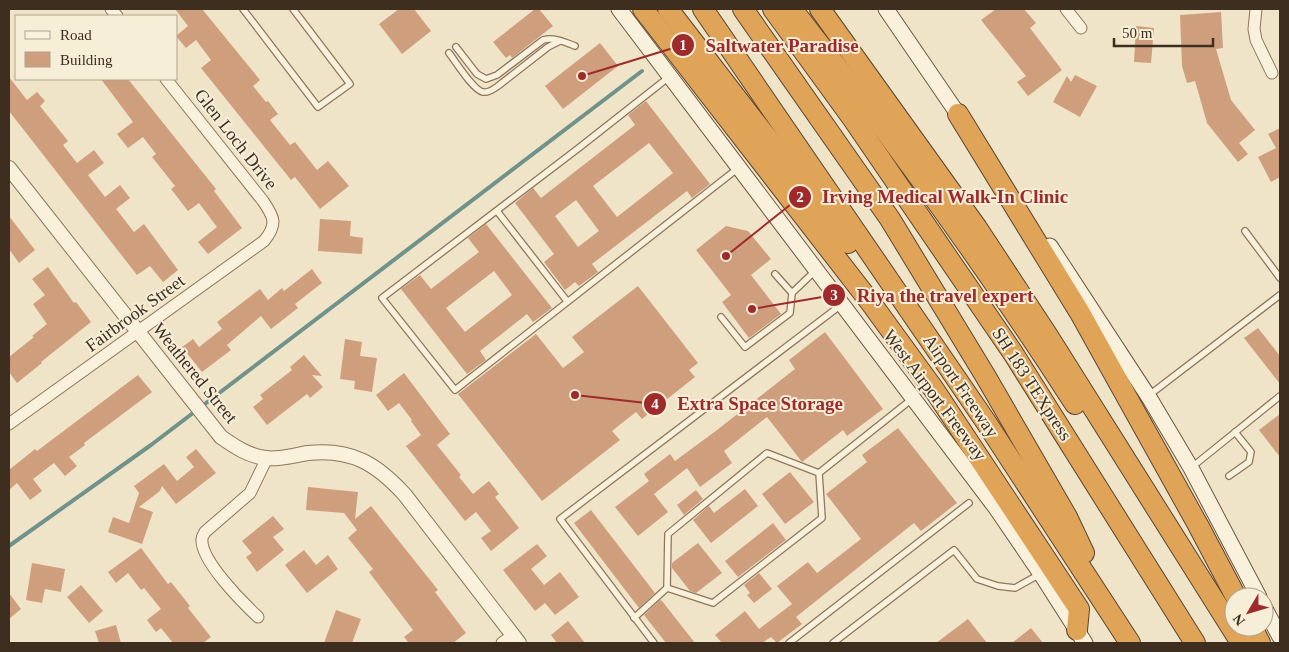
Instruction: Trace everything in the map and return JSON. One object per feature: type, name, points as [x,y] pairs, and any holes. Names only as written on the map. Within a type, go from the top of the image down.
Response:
[{"type":"highway","points":[[642,9],[865,296],[934,391],[1079,609],[1081,637]]},
{"type":"highway","points":[[668,9],[874,276],[900,297]]},
{"type":"highway","name":"Airport Freeway","points":[[703,9],[986,422],[1130,643]]},
{"type":"highway","points":[[743,9],[890,219],[986,376],[1067,517],[1113,616]]},
{"type":"highway","name":"SH 183 TEXpress","points":[[758,9],[898,204],[986,335],[1054,439],[1181,643]]},
{"type":"highway","name":"SH 183 TEXpress","points":[[772,9],[853,119],[1013,354],[1195,643]]},
{"type":"highway","points":[[792,9],[902,154],[968,247],[1098,440],[1142,484]]},
{"type":"highway","points":[[820,9],[977,228],[1053,344],[1241,643]]},
{"type":"highway","points":[[958,114],[1080,313],[1231,587]]},
{"type":"main road","name":"West Airport Freeway","points":[[619,9],[752,188],[817,270],[996,508],[1081,637]]},
{"type":"main road","points":[[886,9],[996,166],[1148,396],[1191,468],[1254,587]]},
{"type":"main road","points":[[1274,626],[1280,638]]},
{"type":"street","points":[[1066,9],[1081,28]]},
{"type":"street","points":[[1256,9],[1254,29],[1256,40],[1272,73]]},
{"type":"street","name":"Glen Loch Drive","points":[[167,80],[263,201],[271,213],[274,223]]},
{"type":"street","name":"Weathered Street","points":[[9,168],[221,437],[236,448],[267,458],[317,452],[341,453],[366,461],[389,476],[512,641]]},
{"type":"street","name":"Fairbrook Street","points":[[9,424],[264,241],[274,223]]},
{"type":"street","points":[[258,618],[242,602],[209,561],[202,539],[205,532],[250,494],[267,458]]},
{"type":"lane","points":[[243,9],[318,107],[350,84],[293,9]]},
{"type":"lane","points":[[456,47],[477,74],[486,79],[498,75],[543,40],[561,40],[575,46]]},
{"type":"lane","points":[[449,53],[476,88],[483,92],[491,91],[561,40]]},
{"type":"lane","points":[[670,76],[382,298],[455,390],[739,168]]},
{"type":"lane","points":[[497,211],[567,301]]},
{"type":"lane","points":[[1245,231],[1280,278]]},
{"type":"lane","points":[[721,317],[745,347],[790,313],[792,293],[817,270]]},
{"type":"lane","points":[[775,274],[792,293]]},
{"type":"lane","points":[[1148,396],[1280,295]]},
{"type":"lane","points":[[654,643],[560,519],[842,304]]},
{"type":"lane","points":[[1191,468],[1280,396]]},
{"type":"lane","points":[[819,472],[913,398]]},
{"type":"lane","points":[[1229,476],[1249,462],[1251,452],[1235,432]]},
{"type":"lane","points":[[634,618],[667,588],[668,534],[767,453],[819,472]]},
{"type":"lane","points":[[667,588],[713,603],[822,518],[819,472]]},
{"type":"lane","points":[[789,643],[969,503]]},
{"type":"lane","points":[[833,643],[954,550],[977,579],[998,586],[1015,588],[1041,574]]},
{"type":"building","points":[[175,9],[202,9],[260,80],[253,86],[278,114],[270,120],[290,145],[295,142],[317,170],[328,161],[349,186],[320,209],[295,177],[291,180],[201,68],[211,60],[196,40],[186,48],[178,38],[178,34],[188,26]]},
{"type":"building","points":[[399,9],[414,9],[431,31],[402,54],[379,24]]},
{"type":"building","points":[[535,9],[539,9],[553,26],[512,58],[510,55],[506,58],[493,42]]},
{"type":"building","points":[[996,9],[1024,9],[1036,23],[1030,28],[1062,70],[1028,96],[1017,82],[1026,76],[981,20]]},
{"type":"building","points":[[1221,12],[1223,48],[1216,49],[1231,100],[1255,130],[1239,143],[1248,154],[1238,162],[1207,123],[1195,81],[1187,83],[1182,66],[1180,15]]},
{"type":"building","points":[[1136,26],[1154,28],[1151,63],[1134,62]]},
{"type":"building","points":[[600,43],[618,66],[563,109],[545,86]]},
{"type":"building","points":[[1075,75],[1097,86],[1080,117],[1053,102],[1067,76],[1071,82]]},
{"type":"building","points":[[9,77],[27,100],[37,92],[45,101],[40,106],[68,141],[63,145],[77,163],[94,150],[104,163],[88,175],[105,197],[120,185],[130,198],[116,209],[134,232],[144,224],[178,270],[163,282],[150,266],[137,275],[9,111]]},
{"type":"building","points":[[102,80],[129,80],[216,189],[214,191],[242,228],[208,254],[198,242],[217,227],[199,203],[188,211],[171,189],[175,186],[152,157],[156,154],[143,137],[128,148],[117,134],[133,122]]},
{"type":"building","points":[[646,101],[710,184],[692,198],[687,191],[592,264],[598,272],[579,286],[575,282],[565,290],[544,262],[554,254],[515,203],[533,188],[541,198],[635,125],[628,115]],"holes":[[[649,143],[673,173],[617,217],[593,186]],[[576,200],[599,231],[578,247],[555,216]]]},
{"type":"building","points":[[1280,128],[1280,177],[1271,182],[1258,157],[1276,148],[1268,134]]},
{"type":"building","points":[[9,216],[35,250],[19,263],[9,249]]},
{"type":"building","points":[[320,219],[351,221],[350,236],[363,238],[362,254],[318,251]]},
{"type":"building","points":[[486,224],[552,308],[533,322],[527,314],[480,351],[486,360],[467,374],[401,289],[420,275],[431,289],[479,252],[468,238]],"holes":[[[494,271],[512,295],[465,332],[446,308]]]},
{"type":"building","points":[[726,226],[748,231],[771,259],[751,275],[781,314],[749,338],[722,302],[731,295],[696,250]]},
{"type":"building","points":[[48,267],[74,303],[76,302],[91,322],[17,383],[9,372],[9,357],[47,324],[33,304],[45,295],[32,279]]},
{"type":"building","points":[[312,269],[322,283],[295,304],[298,308],[271,329],[261,316],[227,345],[231,350],[202,372],[182,347],[193,339],[199,347],[222,329],[217,322],[260,289],[268,300],[282,288],[284,291]]},
{"type":"building","points":[[638,286],[698,363],[689,370],[695,377],[642,419],[636,412],[612,431],[620,440],[542,501],[458,394],[536,334],[563,368],[584,352],[572,337]]},
{"type":"building","points":[[1258,328],[1280,356],[1280,384],[1244,338]]},
{"type":"building","points":[[825,332],[883,409],[847,436],[843,430],[802,462],[767,417],[724,451],[732,463],[700,487],[687,468],[654,494],[668,512],[638,536],[615,507],[649,481],[644,474],[670,454],[675,461],[795,369],[789,360]]},
{"type":"building","points":[[345,339],[362,342],[360,356],[377,358],[372,392],[354,389],[355,381],[340,379]]},
{"type":"building","points":[[304,355],[322,376],[312,375],[323,387],[310,398],[307,394],[267,425],[253,407],[263,399],[260,395],[292,370],[290,367]]},
{"type":"building","points":[[404,373],[450,434],[437,445],[461,475],[459,477],[473,494],[489,481],[499,494],[495,497],[519,528],[491,551],[481,538],[491,531],[476,512],[465,521],[406,446],[421,435],[412,420],[399,403],[388,411],[376,395]]},
{"type":"building","points":[[138,375],[152,392],[84,443],[85,445],[69,457],[77,466],[65,476],[54,463],[33,479],[42,491],[30,500],[17,483],[9,490],[9,470]]},
{"type":"building","points":[[1280,414],[1280,457],[1259,430]]},
{"type":"building","points":[[898,428],[957,503],[921,531],[914,523],[796,617],[802,624],[777,643],[771,637],[762,643],[722,643],[715,635],[745,611],[759,629],[792,604],[777,586],[808,562],[817,573],[861,539],[826,494],[867,462],[862,455]]},
{"type":"building","points":[[196,449],[216,473],[176,504],[162,486],[160,491],[139,507],[153,512],[142,544],[108,532],[113,517],[129,523],[139,493],[134,486],[164,464],[177,481],[194,467],[186,457]]},
{"type":"building","points":[[790,472],[814,502],[785,524],[762,494]]},
{"type":"building","points":[[308,487],[358,492],[355,519],[371,506],[438,590],[435,592],[466,633],[453,643],[409,643],[404,637],[413,630],[369,572],[373,569],[348,538],[357,530],[344,513],[306,510]]},
{"type":"building","points":[[745,489],[758,506],[711,543],[693,520],[709,506],[714,513]]},
{"type":"building","points":[[696,490],[703,499],[684,515],[677,505]]},
{"type":"building","points":[[591,510],[655,593],[639,608],[574,523]]},
{"type":"building","points":[[273,516],[284,529],[273,537],[284,550],[257,572],[246,557],[252,553],[242,541]]},
{"type":"building","points":[[773,523],[786,540],[738,577],[725,561]]},
{"type":"building","points":[[698,543],[722,573],[696,593],[690,591],[672,568],[672,563]]},
{"type":"building","points":[[537,544],[547,556],[531,569],[544,585],[560,572],[579,597],[555,615],[545,603],[535,611],[503,570]]},
{"type":"building","points":[[141,548],[168,584],[171,582],[190,606],[188,608],[211,637],[203,643],[173,643],[161,628],[156,632],[147,620],[161,609],[144,588],[141,590],[128,573],[116,583],[108,572]]},
{"type":"building","points":[[304,550],[316,565],[328,555],[338,569],[307,593],[285,565]]},
{"type":"building","points":[[32,563],[65,569],[61,592],[45,589],[42,603],[26,600]]},
{"type":"building","points":[[759,573],[772,589],[754,603],[747,595],[750,593],[744,585]]},
{"type":"building","points":[[81,585],[103,611],[89,623],[67,597]]},
{"type":"building","points":[[9,593],[21,609],[9,619]]},
{"type":"building","points":[[660,600],[695,643],[666,643],[644,615]]},
{"type":"building","points":[[336,610],[361,619],[352,643],[324,643]]},
{"type":"building","points":[[968,619],[987,643],[936,643]]},
{"type":"building","points":[[568,621],[585,643],[557,643],[551,635]]},
{"type":"building","points":[[116,625],[121,643],[99,643],[95,631]]},
{"type":"building","points":[[1031,628],[1043,643],[1012,643]]},
{"type":"waterway","points":[[9,546],[151,445],[642,71]]},
{"type":"place","name":"Saltwater Paradise","points":[[582,76]]},
{"type":"place","name":"Irving Medical Walk-In Clinic","points":[[726,256]]},
{"type":"place","name":"Riya the travel expert","points":[[752,309]]},
{"type":"place","name":"Extra Space Storage","points":[[575,395]]}]
